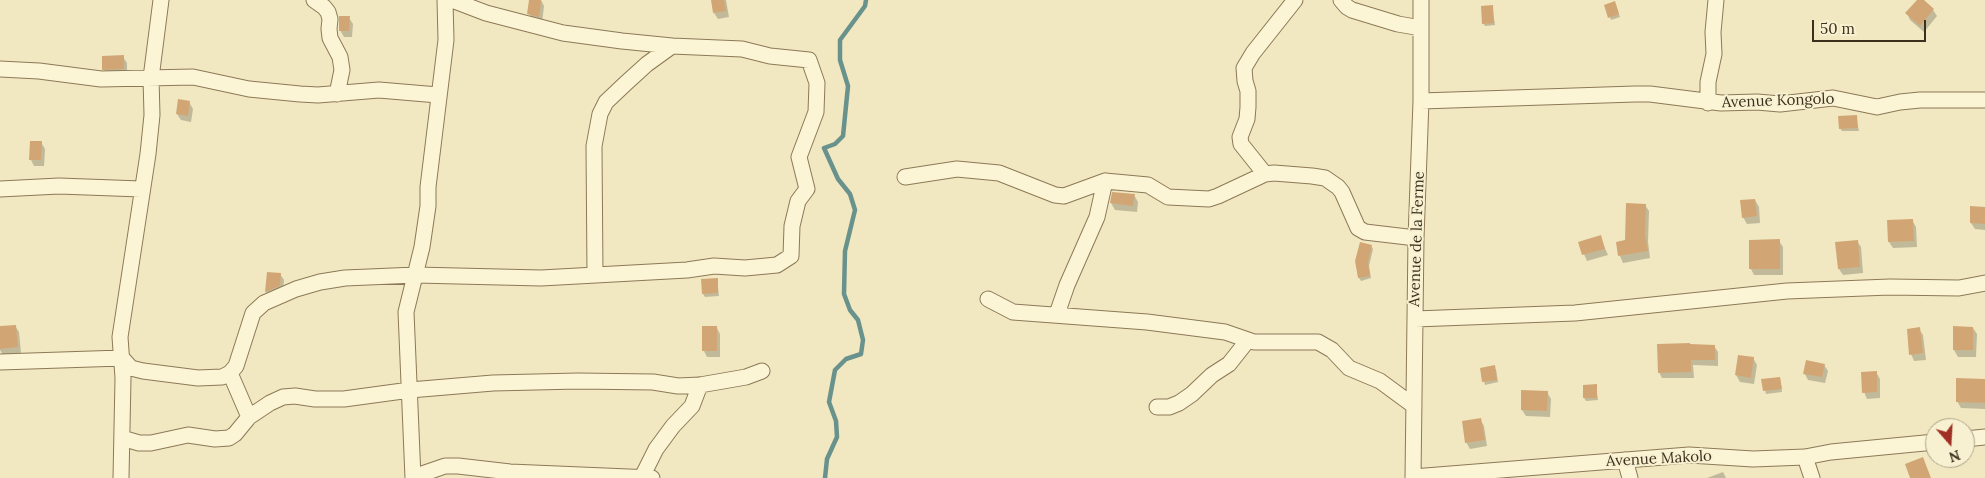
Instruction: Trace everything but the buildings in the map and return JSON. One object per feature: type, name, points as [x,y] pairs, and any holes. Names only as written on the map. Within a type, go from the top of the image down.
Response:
[{"type":"street","points":[[121,478],[122,358],[120,337],[152,115],[151,78],[162,0]]},
{"type":"street","points":[[314,0],[328,12],[330,38],[340,56],[342,70],[337,94]]},
{"type":"street","points":[[445,0],[446,40],[428,187],[428,206],[416,275],[406,312],[413,478],[445,466],[510,472],[652,478]]},
{"type":"street","points":[[0,362],[122,358],[132,368],[157,374],[198,378],[222,377],[230,373],[236,366],[253,313],[264,303],[296,289],[320,282],[344,278],[416,275],[540,278],[688,270],[714,266],[746,268],[777,265],[791,256],[792,226],[798,201],[807,188],[799,157],[816,112],[817,84],[809,60],[770,56],[742,49],[672,46],[563,32],[486,13],[452,0]]},
{"type":"street","points":[[1265,174],[1241,144],[1240,138],[1247,119],[1248,107],[1248,91],[1244,68],[1253,53],[1295,0]]},
{"type":"street","points":[[1341,0],[1352,10],[1398,24],[1421,28]]},
{"type":"street","name":"Avenue de la Ferme","points":[[1413,478],[1416,238],[1421,101],[1421,0]]},
{"type":"street","points":[[1708,103],[1708,82],[1714,54],[1712,32],[1716,0]]},
{"type":"street","points":[[595,275],[594,146],[600,114],[606,102],[625,84],[647,64],[672,46]]},
{"type":"street","points":[[0,69],[39,71],[101,79],[193,76],[277,93],[318,95],[379,90],[438,95]]},
{"type":"street","name":"Avenue Kongolo","points":[[1421,101],[1635,94],[1667,96],[1708,103],[1757,102],[1780,104],[1833,98],[1877,107],[1910,101],[1985,100]]},
{"type":"street","points":[[905,177],[957,169],[1010,176],[1055,195],[1064,196],[1106,182],[1148,185],[1159,193],[1168,196],[1209,198],[1218,196],[1265,174],[1274,173],[1325,178],[1342,192],[1358,228],[1365,232],[1416,238]]},
{"type":"street","points":[[1057,314],[1067,285],[1097,217],[1106,182]]},
{"type":"street","points":[[0,189],[59,186],[141,189]]},
{"type":"street","points":[[1415,320],[1575,313],[1787,291],[1890,287],[1959,288],[1985,284]]},
{"type":"street","points":[[988,299],[1013,312],[1147,322],[1225,332],[1263,343],[1308,341],[1325,345],[1349,368],[1380,380],[1414,406]]},
{"type":"street","points":[[1157,407],[1179,403],[1192,394],[1212,375],[1229,364],[1248,340]]},
{"type":"street","points":[[122,438],[138,443],[151,443],[188,435],[215,439],[229,438],[235,434],[248,417],[283,397],[344,399],[410,390],[493,383],[653,382],[678,386],[700,386],[746,377],[762,371]]},
{"type":"street","points":[[230,373],[248,417]]},
{"type":"street","points":[[642,478],[656,449],[673,426],[692,406],[700,386]]},
{"type":"street","name":"Avenue Makolo","points":[[1413,478],[1501,475],[1625,460],[1689,455],[1752,458],[1805,457],[1831,452],[1925,443]]},
{"type":"street","points":[[1805,457],[1812,478]]},
{"type":"street","points":[[1625,460],[1630,478]]},
{"type":"waterway","points":[[825,478],[827,459],[837,437],[836,421],[829,402],[835,370],[846,359],[861,354],[863,340],[858,320],[850,310],[844,294],[845,251],[855,210],[850,194],[838,179],[824,148],[835,144],[843,136],[848,86],[840,60],[840,40],[865,6],[866,0]]}]
